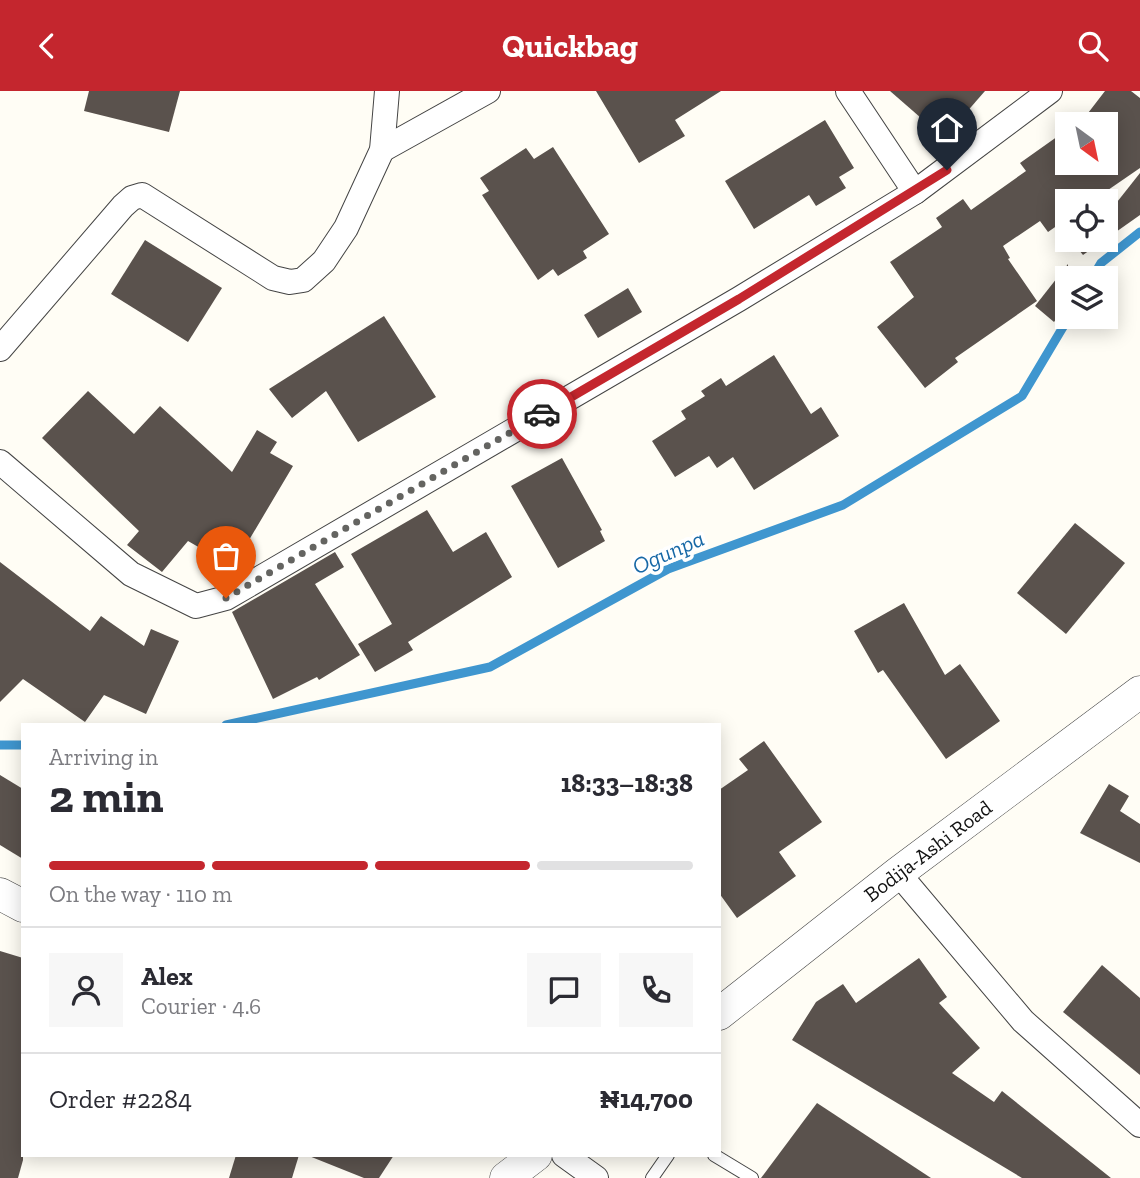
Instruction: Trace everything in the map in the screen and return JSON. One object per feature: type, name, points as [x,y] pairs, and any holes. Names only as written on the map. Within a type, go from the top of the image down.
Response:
[{"type":"street","points":[[0,349],[123,206],[131,198],[142,195],[273,278],[290,282],[303,280],[324,261],[346,228],[382,150],[387,91]]},
{"type":"street","points":[[382,150],[488,91]]},
{"type":"street","points":[[848,91],[915,192]]},
{"type":"street","points":[[0,462],[131,574],[196,606],[226,598],[584,390],[915,192],[1050,91]]},
{"type":"street","name":"Bodija-Ashi Road","points":[[721,1012],[898,873],[1140,692]]},
{"type":"street","points":[[898,873],[1023,1021],[1140,1125]]},
{"type":"street","points":[[0,894],[21,905]]},
{"type":"street","points":[[506,1178],[533,1157]]},
{"type":"street","points":[[567,1157],[596,1178]]},
{"type":"lane","points":[[652,1178],[667,1157]]},
{"type":"lane","points":[[718,1157],[752,1178]]},
{"type":"building","points":[[89,91],[180,91],[169,132],[84,111]]},
{"type":"building","points":[[596,91],[721,91],[675,120],[685,136],[639,163]]},
{"type":"building","points":[[890,91],[985,91],[944,138]]},
{"type":"building","points":[[1105,91],[1131,91],[1140,98],[1140,168],[1109,189],[1055,189],[1055,227],[1048,232],[1040,221],[1003,246],[1010,258],[1008,259],[1037,301],[955,358],[958,362],[925,388],[877,327],[914,297],[890,262],[942,227],[936,218],[963,199],[971,210],[1026,171],[1020,163],[1055,138],[1055,175],[1118,175],[1118,112],[1089,112]]},
{"type":"building","points":[[825,120],[854,168],[839,177],[846,188],[816,206],[809,195],[754,229],[725,181]]},
{"type":"building","points":[[553,147],[609,234],[583,251],[587,258],[558,276],[553,269],[538,280],[482,195],[489,191],[480,178],[526,148],[534,159]]},
{"type":"building","points":[[1140,173],[1140,215],[1118,231],[1118,201]]},
{"type":"building","points":[[145,240],[222,288],[188,342],[111,294]]},
{"type":"building","points":[[1055,281],[1054,322],[1035,306]]},
{"type":"building","points":[[628,288],[642,312],[598,338],[584,315]]},
{"type":"building","points":[[384,316],[436,397],[358,442],[326,391],[292,418],[269,389]]},
{"type":"building","points":[[774,355],[811,414],[821,407],[839,436],[754,490],[733,457],[717,468],[709,456],[675,477],[652,441],[686,419],[681,411],[705,396],[701,391],[721,378],[726,386]]},
{"type":"building","points":[[88,391],[134,434],[160,406],[232,472],[257,430],[277,442],[270,453],[293,466],[233,567],[188,541],[162,572],[127,545],[139,531],[42,438]]},
{"type":"building","points":[[562,458],[602,530],[600,531],[605,541],[558,568],[511,486]]},
{"type":"building","points":[[427,510],[453,552],[486,532],[512,577],[408,642],[413,650],[375,672],[358,644],[392,624],[351,554]]},
{"type":"building","points":[[1075,523],[1125,563],[1066,634],[1017,593]]},
{"type":"building","points":[[335,552],[344,567],[315,584],[360,655],[319,680],[317,677],[273,699],[232,612]]},
{"type":"building","points":[[0,562],[90,631],[101,616],[144,646],[151,629],[179,641],[146,714],[104,695],[85,722],[23,679],[0,702]]},
{"type":"building","points":[[904,603],[945,675],[960,664],[1000,721],[946,759],[883,670],[878,673],[854,631]]},
{"type":"building","points":[[764,741],[822,822],[779,852],[796,876],[737,918],[721,896],[721,789],[748,770],[739,759]]},
{"type":"building","points":[[0,775],[21,788],[21,858],[0,845]]},
{"type":"building","points":[[1109,784],[1129,796],[1120,811],[1140,824],[1140,863],[1080,833]]},
{"type":"building","points":[[0,951],[21,957],[23,1160],[18,1178],[0,1178]]},
{"type":"building","points":[[919,958],[947,997],[939,1003],[980,1048],[952,1073],[994,1102],[1002,1091],[1111,1178],[1022,1178],[792,1040],[816,1002],[843,984],[856,1003]]},
{"type":"building","points":[[1102,965],[1140,998],[1140,1075],[1063,1012]]},
{"type":"building","points":[[817,1103],[931,1178],[761,1178]]},
{"type":"building","points":[[235,1157],[298,1157],[292,1178],[229,1178]]},
{"type":"building","points":[[312,1157],[393,1157],[379,1178],[364,1178]]},
{"type":"waterway","name":"Ogunpa","points":[[1099,266],[1140,232]]},
{"type":"waterway","name":"Ogunpa","points":[[235,723],[490,667],[668,569],[843,505],[1022,396],[1062,329]]},
{"type":"waterway","name":"Ogunpa","points":[[0,745],[21,745]]},
{"type":"way so far","points":[[226,598],[542,414]]},
{"type":"route","points":[[542,414],[739,299],[947,170]]}]
